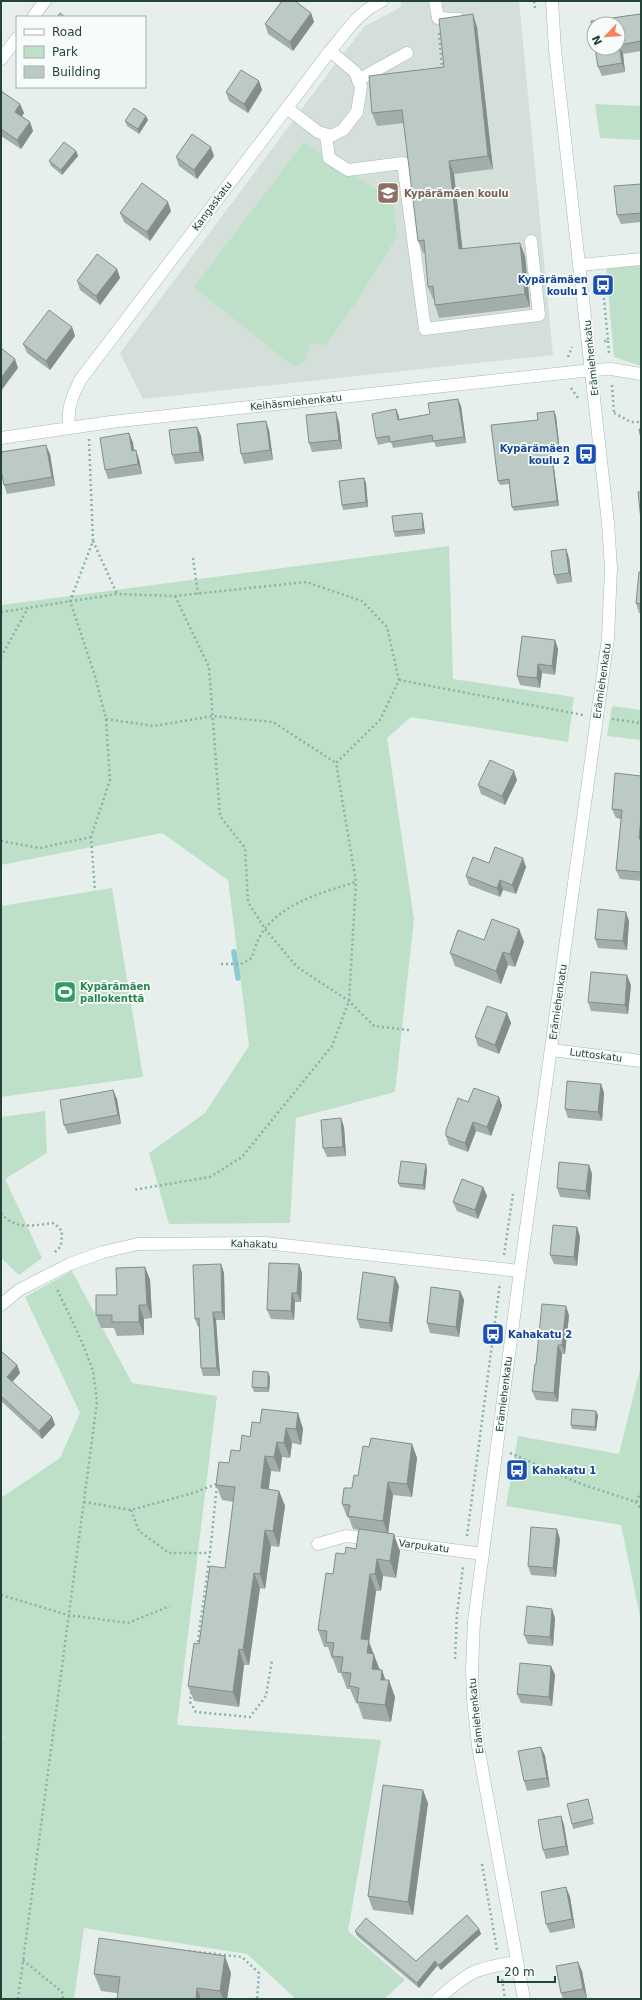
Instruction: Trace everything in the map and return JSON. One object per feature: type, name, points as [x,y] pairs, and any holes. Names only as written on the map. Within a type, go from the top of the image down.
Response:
[{"type":"street","points":[[34,16],[45,1]]},
{"type":"street","name":"Kangaskatu","points":[[69,427],[68,413],[70,398],[81,379],[330,51],[360,15],[371,6],[382,1]]},
{"type":"street","points":[[435,1],[438,18],[467,19]]},
{"type":"street","name":"Erämiehenkatu","points":[[524,1999],[478,1746],[472,1699],[474,1621],[520,1272],[608,638],[611,606],[611,568],[608,530],[592,370],[555,50],[552,1]]},
{"type":"street","points":[[1,59],[16,39]]},
{"type":"street","points":[[287,108],[318,132],[331,136],[343,130],[357,112],[362,87],[355,72],[330,51]]},
{"type":"street","points":[[358,80],[408,53]]},
{"type":"street","points":[[326,135],[329,158],[348,170],[404,162],[425,329],[539,315],[531,241]]},
{"type":"street","points":[[580,264],[641,259]]},
{"type":"street","name":"Keihäsmiehenkatu","points":[[1,438],[69,427],[592,370],[611,369],[641,374]]},
{"type":"street","name":"Luttoskatu","points":[[552,1050],[641,1061]]},
{"type":"street","name":"Kahakatu","points":[[1,1305],[19,1290],[50,1273],[103,1252],[138,1244],[265,1243],[520,1272]]},
{"type":"street","name":"Varpukatu","points":[[318,1544],[346,1536],[483,1554]]},
{"type":"street","points":[[438,1999],[468,1974],[482,1968],[518,1962]]},
{"type":"path","points":[[438,18],[442,74]]},
{"type":"path","points":[[89,425],[93,540],[117,594]]},
{"type":"path","points":[[93,540],[70,601],[95,676],[106,719],[110,780],[91,837],[95,891]]},
{"type":"path","points":[[193,558],[198,594]]},
{"type":"path","points":[[1,612],[117,594],[175,596],[306,582],[362,601],[387,627],[399,680],[380,720],[336,763]]},
{"type":"path","points":[[175,596],[209,667],[220,816],[245,848],[248,902],[265,929],[297,967],[348,1001],[374,1026],[409,1030]]},
{"type":"path","points":[[1,657],[28,608]]},
{"type":"path","points":[[399,680],[581,715]]},
{"type":"path","points":[[106,719],[154,726],[213,716],[273,722],[336,763],[356,882],[348,1001],[332,1046],[242,1157],[210,1177],[133,1190]]},
{"type":"path","points":[[1,842],[40,848],[91,837]]},
{"type":"path","points":[[220,964],[241,964],[252,958],[255,944],[265,929],[282,911],[310,896],[356,882]]},
{"type":"path","points":[[1,1213],[6,1220],[25,1227],[54,1223],[62,1231]]},
{"type":"path","points":[[18,1999],[97,1402],[93,1371],[82,1342],[50,1273]]},
{"type":"path","points":[[497,1448],[581,1484],[636,1502],[641,1509]]},
{"type":"path","points":[[196,1655],[219,1477]]},
{"type":"path","points":[[84,1502],[131,1510],[193,1493],[217,1484]]},
{"type":"path","points":[[636,1502],[641,1492]]},
{"type":"path","points":[[131,1510],[138,1531],[169,1552],[210,1553]]},
{"type":"path","points":[[1,1595],[68,1615],[128,1622],[170,1606]]},
{"type":"path","points":[[192,1686],[190,1702],[196,1712],[250,1717],[266,1696],[272,1660]]},
{"type":"path","points":[[189,1951],[242,1957],[259,1973],[257,1999]]},
{"type":"path","points":[[23,1960],[62,1992],[63,1999]]},
{"type":"shaded area","name":"Kypärämäen koulu","points":[[401,1],[519,1],[553,355],[143,399],[120,353],[365,26],[401,7]]},
{"type":"green space","points":[[595,104],[641,106],[641,140],[600,138]]},
{"type":"green space","points":[[304,142],[393,200],[397,236],[359,298],[326,345],[310,344],[306,359],[294,367],[194,287]]},
{"type":"green space","points":[[641,266],[641,366],[614,357],[606,268]]},
{"type":"green space","points":[[449,546],[453,679],[574,697],[568,742],[411,717],[387,738],[414,919],[395,1092],[296,1118],[290,1223],[169,1224],[149,1153],[205,1113],[249,1046],[228,880],[162,833],[1,865],[1,605]]},
{"type":"green space","points":[[612,706],[641,710],[641,740],[607,736]]},
{"type":"green space","name":"Kypärämäen pallokenttä","points":[[112,888],[143,1077],[1,1097],[1,906]]},
{"type":"green space","points":[[45,1111],[47,1153],[5,1179],[42,1258],[19,1275],[1,1258],[1,1117]]},
{"type":"green space","points":[[72,1271],[132,1383],[217,1396],[177,1725],[381,1740],[348,1931],[405,1980],[384,1999],[296,1999],[247,1954],[84,1928],[74,1999],[1,1999],[1,1735],[9,1741],[1,1734],[1,1498],[60,1458],[80,1413],[25,1297]]},
{"type":"green space","points":[[641,1365],[641,1621],[621,1525],[506,1506],[518,1436],[619,1454]]},
{"type":"building","points":[[282,1],[295,1],[311,13],[290,42],[265,24]]},
{"type":"building","points":[[473,14],[488,156],[449,161],[459,249],[520,243],[525,294],[435,305],[433,286],[428,287],[424,240],[418,241],[402,110],[372,113],[369,76],[444,67],[439,19]]},
{"type":"building","points":[[640,14],[641,41],[626,44],[626,16]]},
{"type":"building","points":[[596,56],[621,56],[622,63],[598,67]]},
{"type":"building","points":[[241,70],[259,81],[244,104],[226,92]]},
{"type":"building","points":[[1,91],[20,104],[15,112],[30,122],[17,140],[1,129]]},
{"type":"building","points":[[134,108],[146,116],[138,129],[125,121]]},
{"type":"building","points":[[192,134],[211,147],[194,170],[176,157]]},
{"type":"building","points":[[64,142],[76,151],[61,170],[49,161]]},
{"type":"building","points":[[142,183],[168,202],[147,232],[120,213]]},
{"type":"building","points":[[641,184],[641,213],[617,215],[614,186]]},
{"type":"building","points":[[97,254],[117,269],[96,296],[77,281]]},
{"type":"building","points":[[49,310],[72,327],[46,361],[23,344]]},
{"type":"building","points":[[1,348],[15,359],[1,378]]},
{"type":"building","points":[[458,399],[464,437],[433,441],[432,435],[390,442],[389,436],[376,438],[372,414],[396,409],[398,420],[430,414],[428,403]]},
{"type":"building","points":[[554,411],[559,447],[551,448],[557,501],[512,507],[509,479],[498,481],[491,425],[538,420],[537,413]]},
{"type":"building","points":[[336,412],[339,440],[309,443],[306,415]]},
{"type":"building","points":[[266,421],[270,450],[241,454],[237,424]]},
{"type":"building","points":[[197,427],[200,452],[172,455],[169,430]]},
{"type":"building","points":[[129,433],[132,451],[136,450],[138,464],[105,470],[100,438]]},
{"type":"building","points":[[46,445],[52,477],[4,485],[1,470],[1,452]]},
{"type":"building","points":[[364,478],[366,502],[342,505],[339,481]]},
{"type":"building","points":[[638,492],[641,492],[641,520]]},
{"type":"building","points":[[422,513],[423,529],[394,532],[392,516]]},
{"type":"building","points":[[566,549],[569,573],[554,575],[551,551]]},
{"type":"building","points":[[639,572],[641,572],[641,604],[636,603]]},
{"type":"building","points":[[522,636],[555,640],[552,666],[538,664],[537,678],[517,676]]},
{"type":"building","points":[[490,760],[514,771],[502,796],[478,785]]},
{"type":"building","points":[[615,773],[641,776],[641,818],[639,839],[641,839],[641,872],[616,870],[622,810],[612,809]]},
{"type":"building","points":[[495,847],[523,858],[512,885],[500,880],[497,888],[466,876],[473,857],[489,863]]},
{"type":"building","points":[[598,909],[626,912],[623,941],[595,939]]},
{"type":"building","points":[[492,919],[519,929],[510,954],[503,952],[496,971],[450,953],[458,930],[484,940]]},
{"type":"building","points":[[591,972],[627,975],[625,1005],[588,1002]]},
{"type":"building","points":[[487,1006],[507,1013],[495,1045],[475,1037]]},
{"type":"building","points":[[567,1081],[601,1084],[598,1112],[565,1109]]},
{"type":"building","points":[[474,1088],[499,1097],[487,1127],[473,1122],[465,1143],[446,1136],[446,1130],[458,1098],[468,1102]]},
{"type":"building","points":[[113,1090],[118,1115],[64,1125],[60,1100]]},
{"type":"building","points":[[341,1118],[343,1147],[323,1148],[321,1120]]},
{"type":"building","points":[[401,1161],[426,1164],[423,1185],[398,1183]]},
{"type":"building","points":[[559,1162],[589,1165],[586,1191],[557,1188]]},
{"type":"building","points":[[462,1179],[483,1187],[475,1210],[453,1202]]},
{"type":"building","points":[[553,1225],[577,1227],[574,1257],[550,1255]]},
{"type":"building","points":[[269,1263],[299,1264],[297,1293],[292,1293],[291,1311],[267,1310]]},
{"type":"building","points":[[221,1264],[222,1312],[213,1312],[217,1368],[201,1368],[199,1318],[195,1319],[193,1265]]},
{"type":"building","points":[[145,1267],[147,1305],[139,1305],[139,1322],[112,1322],[112,1315],[96,1315],[96,1295],[117,1295],[116,1268]]},
{"type":"building","points":[[363,1272],[395,1277],[389,1323],[357,1319]]},
{"type":"building","points":[[431,1287],[460,1291],[456,1327],[427,1323]]},
{"type":"building","points":[[542,1304],[566,1306],[562,1345],[558,1345],[554,1393],[532,1391]]},
{"type":"building","points":[[1,1351],[17,1365],[7,1377],[52,1417],[39,1431],[1,1396]]},
{"type":"building","points":[[253,1371],[268,1372],[268,1388],[252,1387]]},
{"type":"building","points":[[262,1409],[298,1413],[296,1429],[286,1428],[284,1443],[277,1442],[274,1457],[265,1456],[261,1488],[279,1491],[273,1531],[265,1530],[260,1574],[254,1573],[243,1650],[239,1649],[233,1692],[188,1686],[194,1643],[199,1644],[210,1566],[225,1568],[235,1487],[216,1485],[219,1462],[229,1463],[231,1450],[240,1451],[242,1435],[250,1437],[252,1422],[260,1423]]},
{"type":"building","points":[[572,1409],[596,1411],[595,1427],[571,1425]]},
{"type":"building","points":[[371,1438],[412,1444],[407,1484],[388,1482],[383,1521],[348,1516],[350,1505],[342,1504],[344,1488],[352,1488],[354,1475],[358,1476],[363,1446],[369,1447]]},
{"type":"building","points":[[531,1527],[557,1529],[553,1568],[528,1566]]},
{"type":"building","points":[[359,1529],[394,1534],[390,1561],[377,1559],[375,1574],[370,1574],[361,1639],[369,1640],[367,1653],[374,1654],[372,1669],[382,1670],[381,1680],[389,1680],[385,1705],[357,1702],[359,1688],[349,1686],[351,1673],[341,1672],[343,1657],[332,1656],[334,1643],[326,1642],[327,1631],[318,1630],[326,1573],[333,1574],[336,1553],[345,1554],[346,1547],[356,1549]]},
{"type":"building","points":[[527,1606],[552,1609],[550,1637],[524,1635]]},
{"type":"building","points":[[520,1663],[551,1666],[549,1697],[517,1694]]},
{"type":"building","points":[[541,1747],[547,1778],[524,1781],[518,1751]]},
{"type":"building","points":[[383,1785],[423,1790],[408,1902],[368,1896]]},
{"type":"building","points":[[588,1799],[593,1819],[572,1824],[567,1804]]},
{"type":"building","points":[[561,1816],[566,1846],[543,1850],[538,1820]]},
{"type":"building","points":[[566,1887],[572,1919],[546,1924],[541,1892]]},
{"type":"building","points":[[467,1915],[479,1929],[439,1965],[435,1961],[417,1983],[355,1931],[366,1918],[416,1961]]},
{"type":"building","points":[[99,1938],[225,1956],[220,1991],[197,1988],[196,1999],[117,1999],[120,1977],[94,1974]]},
{"type":"building","points":[[578,1962],[583,1989],[561,1993],[556,1966]]},
{"type":"waterway","points":[[234,952],[238,978]]},
{"type":"place","name":"Kypärämäen koulu","points":[[388,193]]},
{"type":"place","name":"Kypärämäen koulu 1","points":[[603,285]]},
{"type":"place","name":"Kypärämäen koulu 2","points":[[586,454]]},
{"type":"place","name":"Kypärämäen pallokenttä","points":[[65,992]]},
{"type":"place","name":"Kahakatu 2","points":[[493,1334]]},
{"type":"place","name":"Kahakatu 1","points":[[517,1470]]}]
